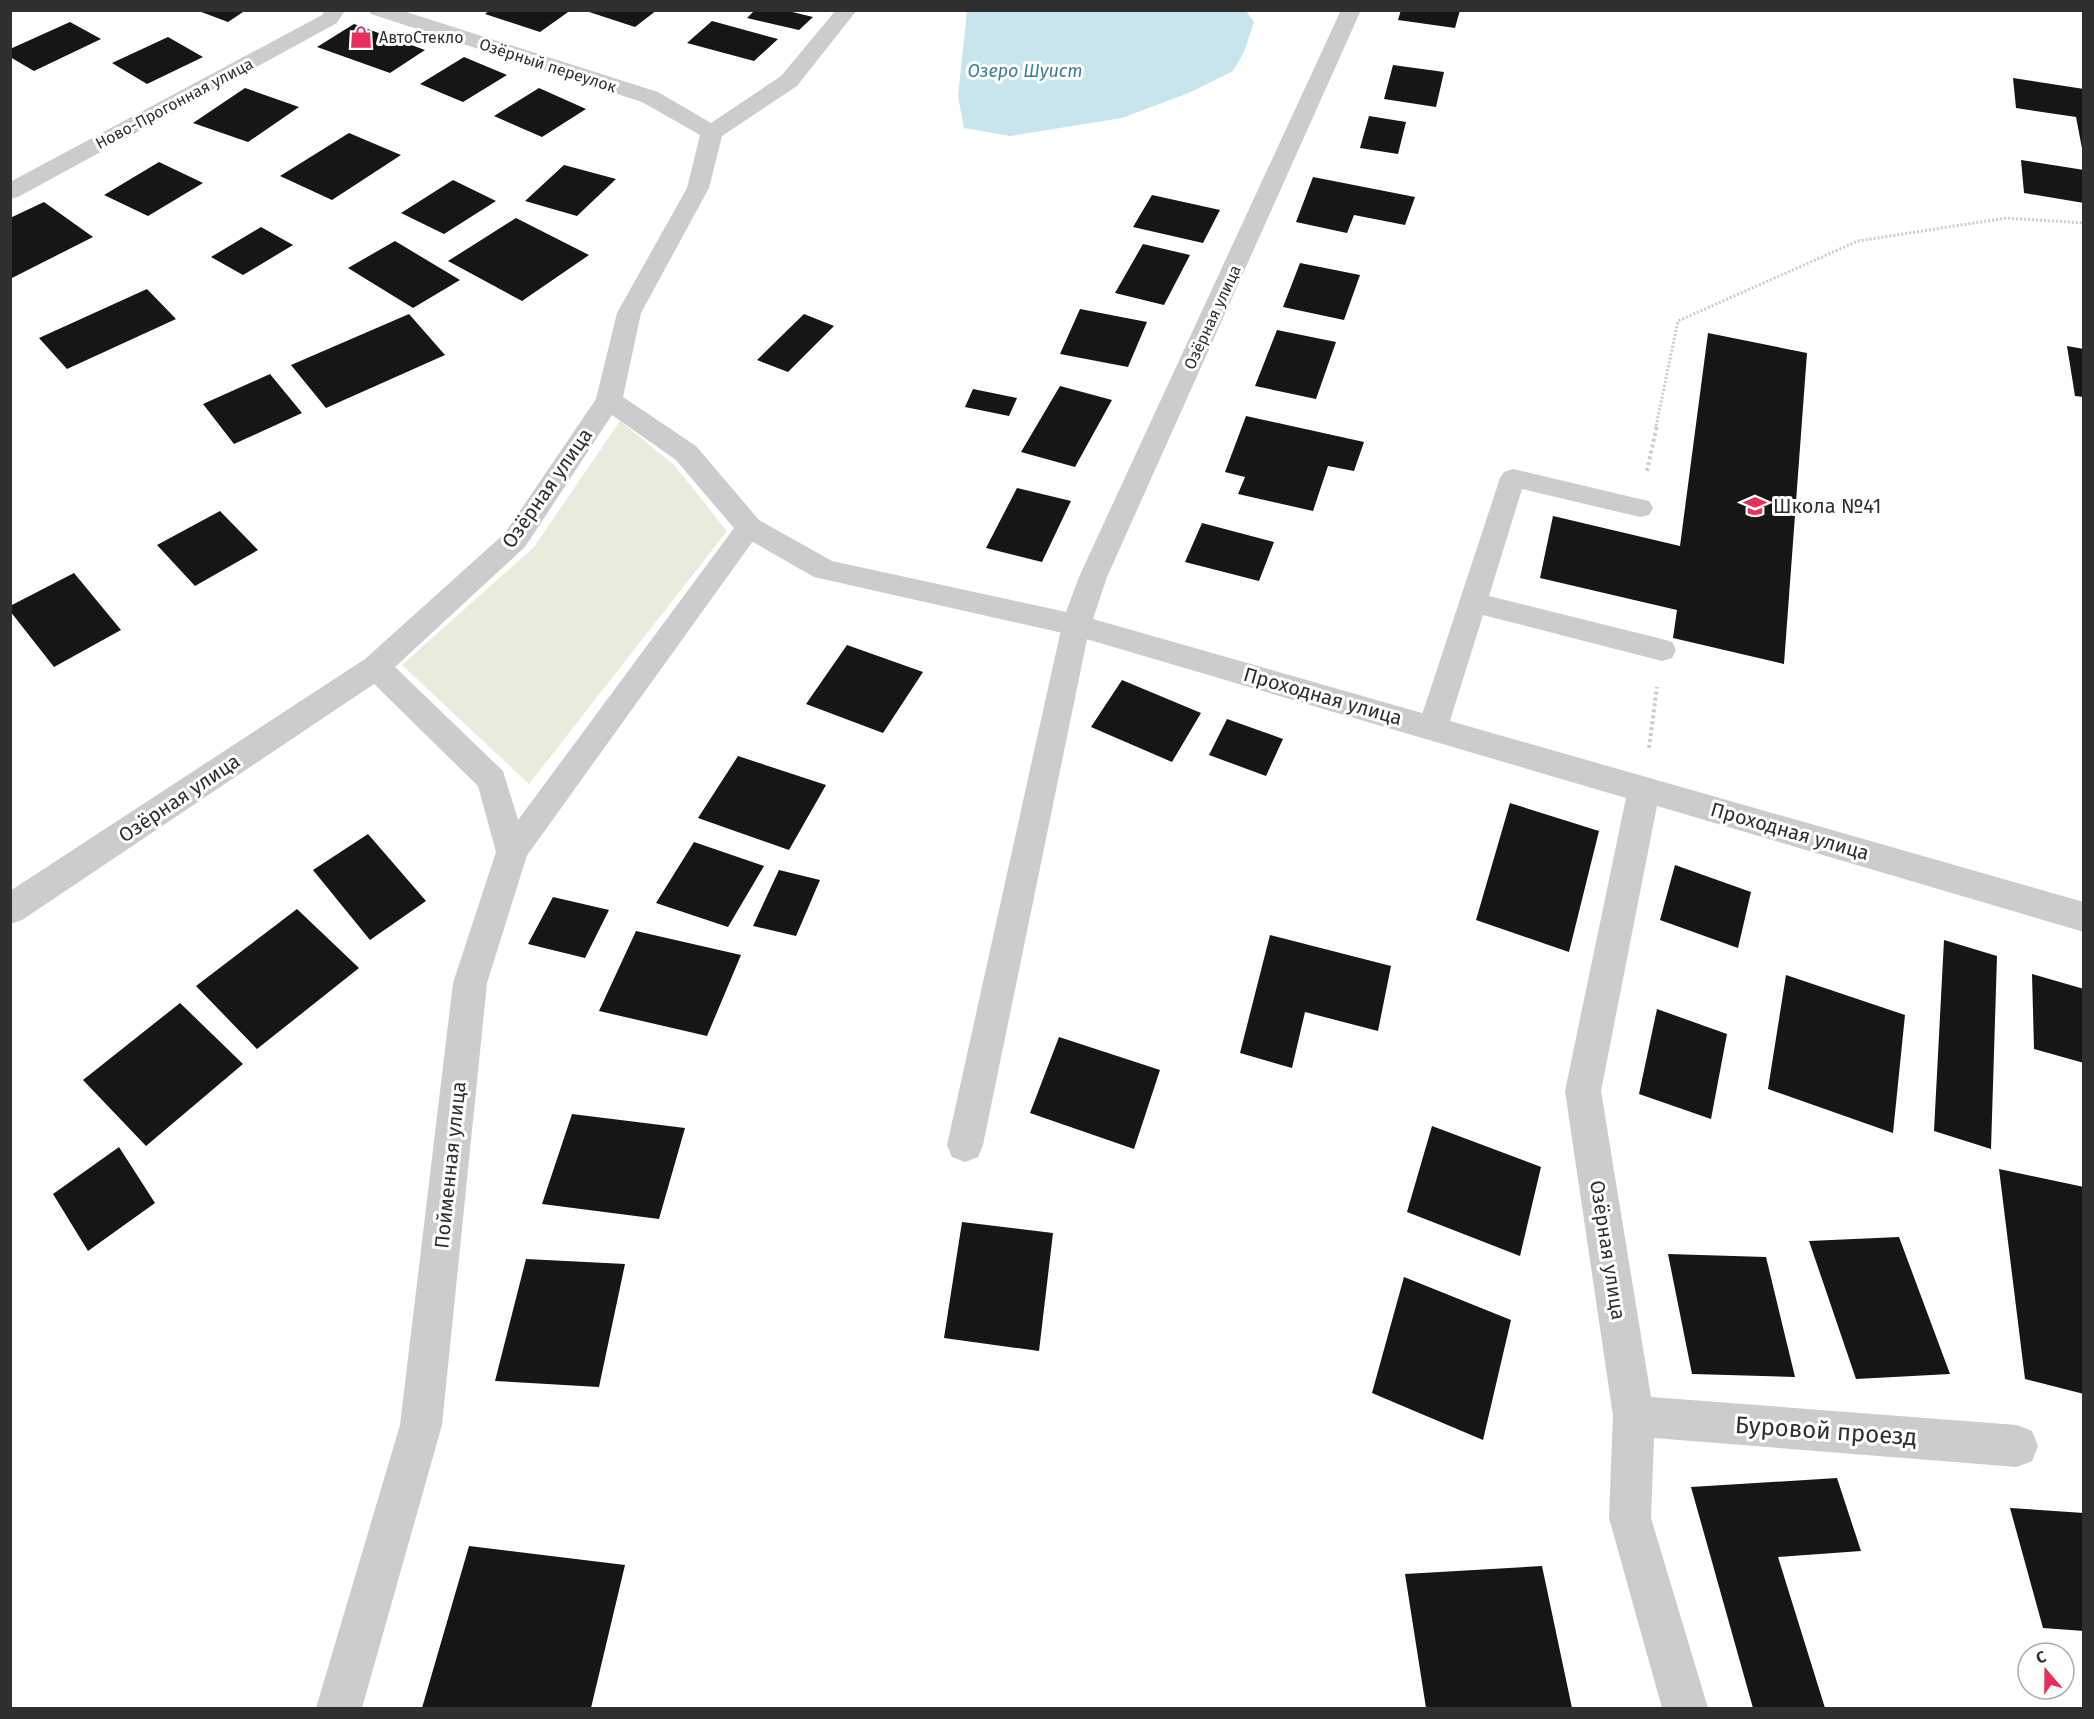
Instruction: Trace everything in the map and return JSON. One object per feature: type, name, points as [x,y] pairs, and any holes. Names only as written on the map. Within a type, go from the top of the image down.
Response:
[{"type":"street","name":"Ново-Прогонная улица","points":[[10,192],[330,18],[335,10]]},
{"type":"street","name":"Озёрный переулок","points":[[378,10],[650,98],[712,133]]},
{"type":"street","points":[[712,133],[789,81],[847,10]]},
{"type":"street","name":"Озёрная улица","points":[[1076,625],[1093,577],[1351,10]]},
{"type":"street","name":"Озёрная улица","points":[[10,910],[376,667],[515,540],[609,400],[629,314],[698,188],[712,133]]},
{"type":"street","name":"Проходная улица","points":[[609,400],[686,453],[749,527],[824,570],[1076,625],[2084,917]]},
{"type":"street","points":[[376,667],[492,780],[512,852]]},
{"type":"street","name":"Озёрная улица","points":[[1644,789],[1583,1091],[1634,1416],[1630,1518],[1686,1708]]},
{"type":"street","name":"Пойменная улица","points":[[339,1708],[421,1425],[470,983],[512,852]]},
{"type":"street","name":"Буровой проезд","points":[[1634,1416],[2017,1446]]},
{"type":"lane","points":[[1432,727],[1513,478],[1640,508]]},
{"type":"lane","points":[[512,852],[749,527]]},
{"type":"lane","points":[[1473,602],[1662,650]]},
{"type":"lane","points":[[964,1145],[1076,625]]},
{"type":"path","points":[[1640,508],[1678,321],[1858,240],[2006,218],[2084,223]]},
{"type":"path","points":[[1644,789],[1662,650]]},
{"type":"green space","points":[[620,421],[674,465],[727,531],[529,784],[402,665],[534,547]]},
{"type":"water","name":"Озеро Шуист","points":[[967,11],[1246,11],[1254,22],[1244,52],[1233,71],[1191,92],[1122,118],[1010,136],[964,128],[958,96]]},
{"type":"building","points":[[196,10],[246,10],[228,22]]},
{"type":"building","points":[[490,10],[571,10],[540,32],[485,14]]},
{"type":"building","points":[[583,10],[657,10],[635,27]]},
{"type":"building","points":[[755,10],[784,10],[813,17],[799,30],[747,18]]},
{"type":"building","points":[[1401,10],[1460,10],[1455,28],[1398,20]]},
{"type":"building","points":[[712,21],[778,39],[754,61],[687,43]]},
{"type":"building","points":[[70,22],[101,39],[34,71],[10,57],[10,49]]},
{"type":"building","points":[[354,24],[425,50],[390,73],[317,47]]},
{"type":"building","points":[[168,37],[203,57],[147,84],[112,63]]},
{"type":"building","points":[[464,57],[507,75],[463,102],[420,84]]},
{"type":"building","points":[[1393,65],[1444,72],[1436,107],[1384,99]]},
{"type":"building","points":[[2013,78],[2084,89],[2084,159],[2076,117],[2016,108]]},
{"type":"building","points":[[245,88],[299,107],[248,142],[193,123]]},
{"type":"building","points":[[539,88],[586,109],[542,137],[494,116]]},
{"type":"building","points":[[1369,116],[1406,122],[1398,154],[1360,148]]},
{"type":"building","points":[[349,133],[401,155],[332,200],[280,176]]},
{"type":"building","points":[[2021,160],[2084,170],[2084,203],[2024,193]]},
{"type":"building","points":[[159,162],[203,183],[148,216],[104,195]]},
{"type":"building","points":[[564,165],[616,179],[577,216],[525,201]]},
{"type":"building","points":[[1313,177],[1415,197],[1405,225],[1354,215],[1347,233],[1296,222]]},
{"type":"building","points":[[453,180],[496,201],[444,234],[401,213]]},
{"type":"building","points":[[1152,195],[1220,210],[1203,243],[1133,227]]},
{"type":"building","points":[[44,202],[93,237],[10,279],[10,218]]},
{"type":"building","points":[[516,218],[589,255],[522,301],[448,261]]},
{"type":"building","points":[[261,227],[293,245],[243,275],[211,257]]},
{"type":"building","points":[[395,241],[460,280],[413,308],[348,268]]},
{"type":"building","points":[[1143,244],[1190,255],[1164,305],[1115,293]]},
{"type":"building","points":[[1300,263],[1360,275],[1344,320],[1283,307]]},
{"type":"building","points":[[147,289],[176,319],[67,369],[39,338]]},
{"type":"building","points":[[1080,309],[1147,322],[1128,367],[1060,354]]},
{"type":"building","points":[[409,314],[445,355],[326,408],[291,365]]},
{"type":"building","points":[[804,314],[834,326],[788,372],[757,360]]},
{"type":"building","points":[[1277,330],[1336,342],[1316,399],[1255,386]]},
{"type":"building","points":[[1708,333],[1807,353],[1784,664],[1673,638],[1677,610],[1540,578],[1553,516],[1680,546]]},
{"type":"building","points":[[2067,346],[2084,349],[2084,397],[2075,396]]},
{"type":"building","points":[[270,374],[302,413],[234,444],[203,404]]},
{"type":"building","points":[[1060,386],[1112,400],[1075,467],[1021,452]]},
{"type":"building","points":[[973,389],[1017,398],[1009,416],[965,407]]},
{"type":"building","points":[[1246,416],[1364,442],[1354,471],[1328,466],[1313,511],[1238,494],[1245,477],[1225,472]]},
{"type":"building","points":[[1017,488],[1071,501],[1042,562],[986,548]]},
{"type":"building","points":[[220,511],[258,550],[195,586],[157,545]]},
{"type":"building","points":[[1202,523],[1274,542],[1259,581],[1185,562]]},
{"type":"building","points":[[74,573],[121,630],[54,667],[10,611],[10,606]]},
{"type":"building","points":[[847,645],[923,672],[883,733],[806,704]]},
{"type":"building","points":[[1122,680],[1201,713],[1172,762],[1091,727]]},
{"type":"building","points":[[1227,719],[1283,739],[1266,776],[1209,755]]},
{"type":"building","points":[[738,756],[826,785],[789,850],[698,818]]},
{"type":"building","points":[[1510,803],[1599,831],[1569,952],[1476,920]]},
{"type":"building","points":[[368,834],[426,901],[370,940],[313,870]]},
{"type":"building","points":[[694,842],[764,866],[728,927],[656,903]]},
{"type":"building","points":[[1675,865],[1751,892],[1738,948],[1660,920]]},
{"type":"building","points":[[779,870],[820,880],[796,936],[753,926]]},
{"type":"building","points":[[553,897],[609,910],[585,958],[528,944]]},
{"type":"building","points":[[297,909],[359,968],[257,1049],[196,986]]},
{"type":"building","points":[[636,931],[741,955],[707,1036],[599,1011]]},
{"type":"building","points":[[1270,935],[1391,966],[1378,1031],[1305,1012],[1292,1068],[1240,1053]]},
{"type":"building","points":[[1944,940],[1997,956],[1991,1149],[1934,1131]]},
{"type":"building","points":[[2032,974],[2084,989],[2084,1063],[2034,1049]]},
{"type":"building","points":[[1786,975],[1905,1015],[1893,1133],[1768,1089]]},
{"type":"building","points":[[180,1003],[243,1064],[146,1146],[83,1080]]},
{"type":"building","points":[[1657,1009],[1727,1034],[1711,1119],[1639,1094]]},
{"type":"building","points":[[1059,1037],[1160,1070],[1134,1149],[1030,1113]]},
{"type":"building","points":[[572,1114],[685,1128],[659,1219],[542,1204]]},
{"type":"building","points":[[1432,1126],[1541,1167],[1520,1256],[1407,1212]]},
{"type":"building","points":[[119,1147],[155,1203],[88,1251],[53,1194]]},
{"type":"building","points":[[1999,1169],[2084,1187],[2084,1394],[2025,1379]]},
{"type":"building","points":[[962,1222],[1053,1233],[1039,1351],[944,1338]]},
{"type":"building","points":[[1899,1237],[1950,1374],[1856,1379],[1809,1241]]},
{"type":"building","points":[[1668,1254],[1766,1257],[1795,1377],[1692,1374]]},
{"type":"building","points":[[526,1259],[625,1264],[599,1387],[495,1381]]},
{"type":"building","points":[[1404,1277],[1511,1320],[1483,1440],[1372,1393]]},
{"type":"building","points":[[1837,1478],[1861,1551],[1778,1557],[1825,1708],[1753,1708],[1691,1487]]},
{"type":"building","points":[[2010,1508],[2084,1513],[2084,1631],[2043,1628]]},
{"type":"building","points":[[469,1546],[625,1565],[591,1708],[422,1708]]},
{"type":"building","points":[[1542,1566],[1572,1708],[1426,1708],[1405,1574]]},
{"type":"place","name":"АвтоСтекло","points":[[361,37]]},
{"type":"place","name":"Школа №41","points":[[1755,506]]}]
